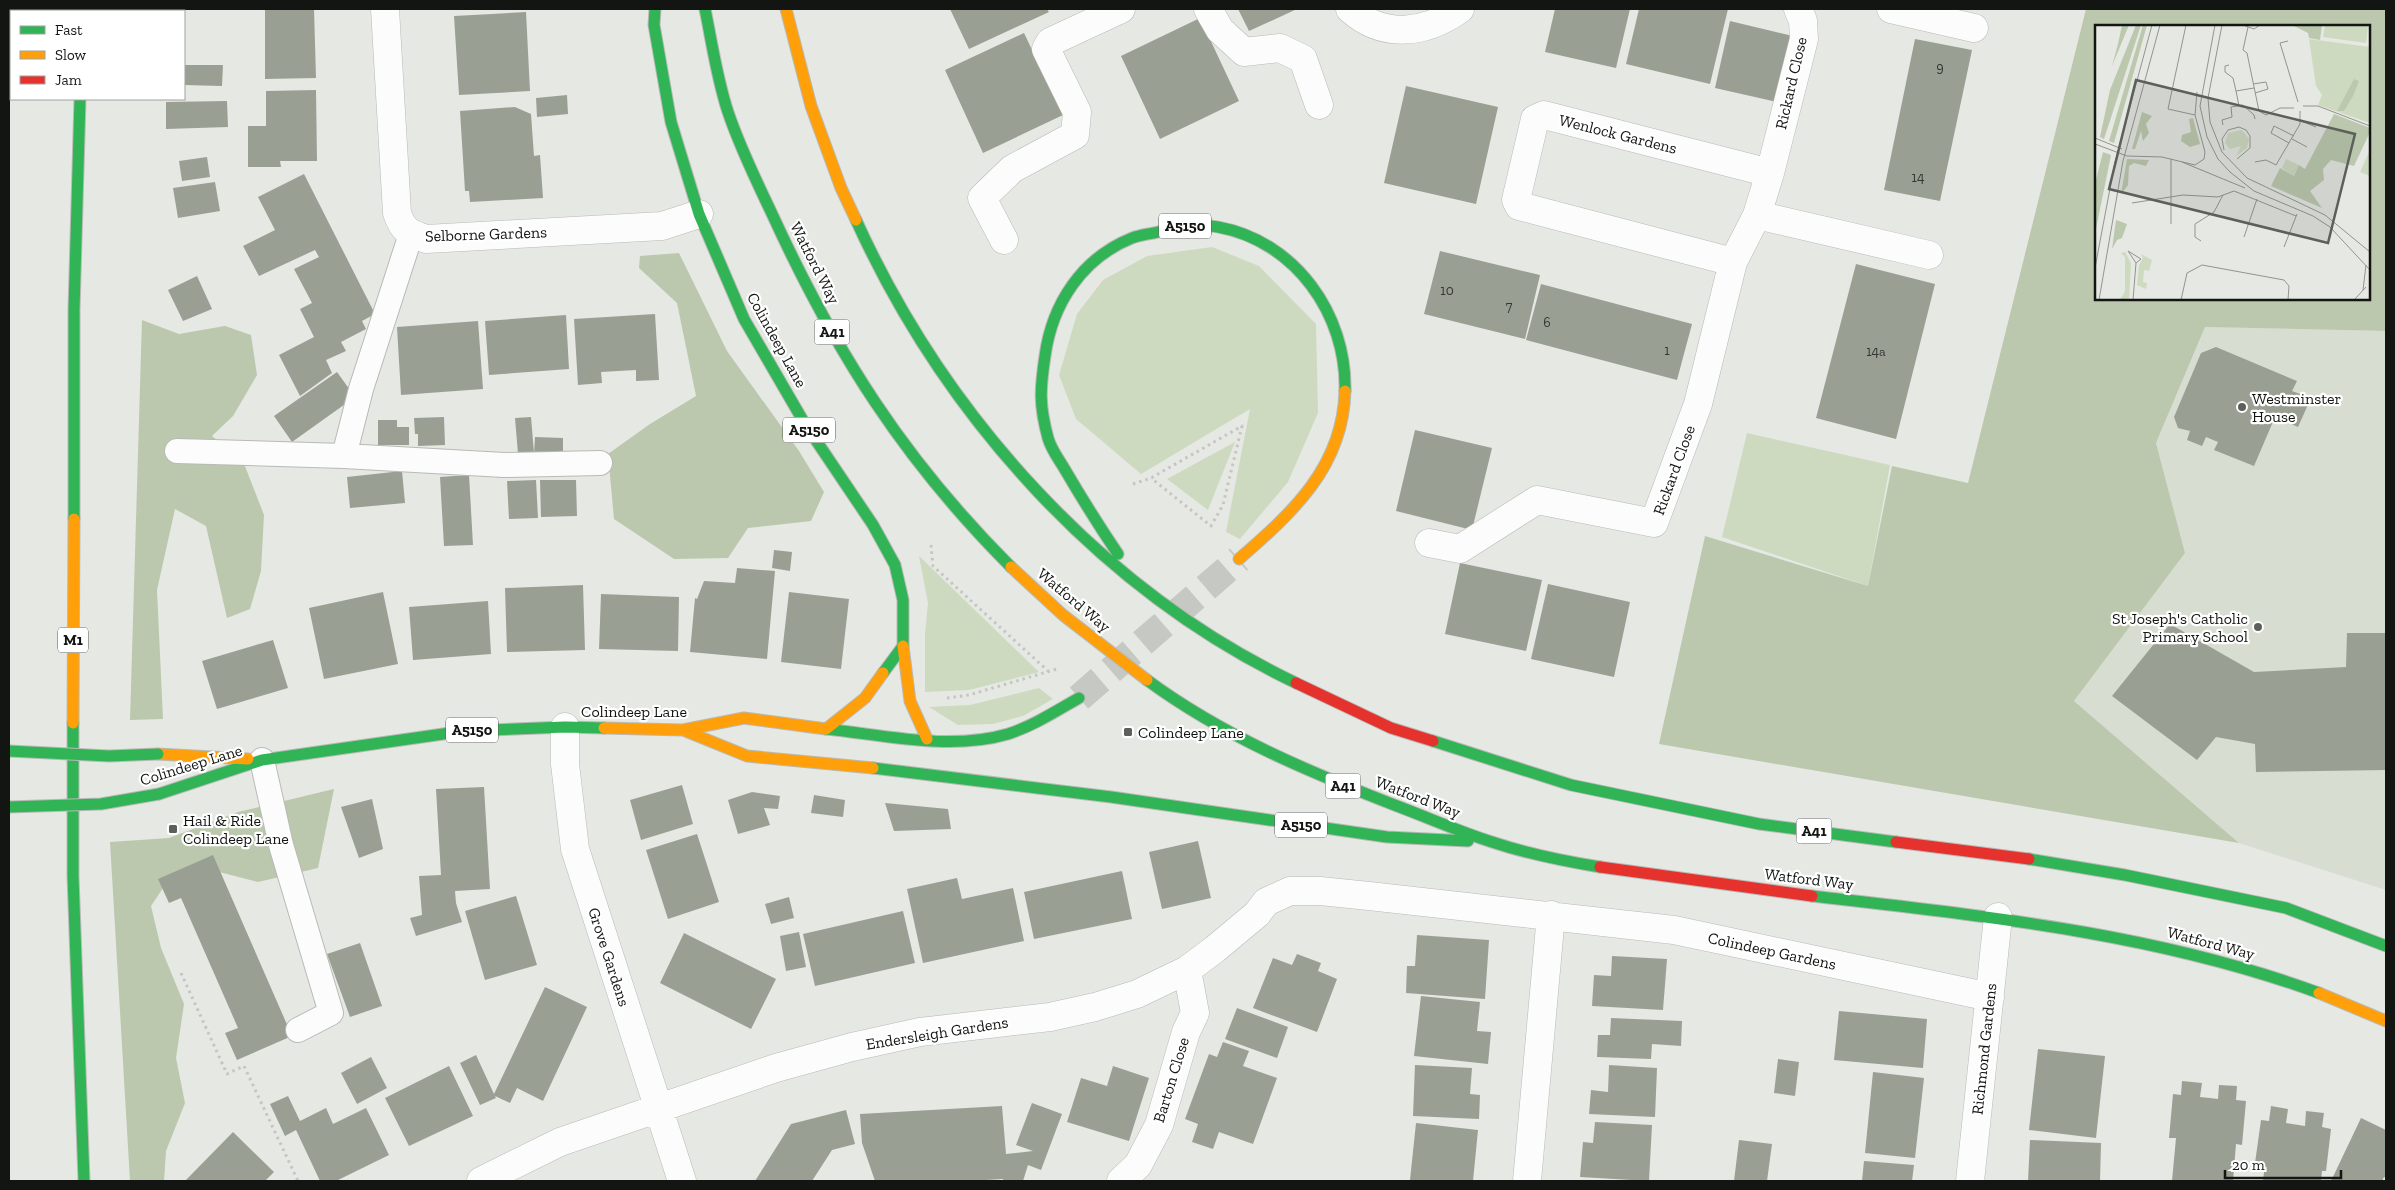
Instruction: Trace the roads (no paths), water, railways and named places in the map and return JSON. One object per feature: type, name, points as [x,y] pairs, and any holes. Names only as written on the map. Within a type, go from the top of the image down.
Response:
[{"type":"main road","name":"A5150","points":[[655,9],[654,25],[670,122],[699,214]]},
{"type":"main road","name":"Watford Way","points":[[705,9],[727,110],[795,262],[830,330],[876,406],[920,465],[979,535],[1049,604],[1126,664],[1200,715],[1270,752],[1347,787],[1492,842],[1550,857],[1682,880],[1998,917],[2172,948],[2266,974],[2386,1021]]},
{"type":"main road","name":"A41","points":[[786,9],[811,106],[841,188],[866,243],[910,324],[960,398],[1007,459],[1067,522],[1140,586],[1180,616],[1256,664],[1392,728],[1571,785],[1759,824],[2036,860],[2125,875],[2286,908],[2386,946]]},
{"type":"main road","name":"M1","points":[[80,100],[74,310],[73,876],[84,1181]]},
{"type":"main road","name":"Colindeep Lane","points":[[699,214],[744,319],[805,424],[874,525],[896,565],[904,600],[903,646]]},
{"type":"main road","name":"A5150","points":[[1140,586],[1082,501],[1049,441],[1040,394],[1045,353],[1056,311],[1075,281],[1101,256],[1133,238],[1184,226],[1219,227],[1257,238],[1293,261],[1317,289],[1338,331],[1346,374],[1344,408],[1336,443],[1316,482],[1286,518],[1239,559]]},
{"type":"main road","name":"A5150","points":[[903,646],[910,700],[927,739]]},
{"type":"main road","points":[[826,729],[865,698],[903,646]]},
{"type":"main road","name":"A5150","points":[[826,729],[948,742],[996,737],[1034,724],[1079,698]]},
{"type":"main road","name":"Colindeep Lane","points":[[9,807],[101,804],[159,794],[262,760],[464,731],[565,727],[683,730],[744,718],[826,729]]},
{"type":"main road","name":"A5150","points":[[683,730],[747,756],[874,768],[1111,798],[1387,837],[1492,842]]},
{"type":"main road","name":"Colindeep Lane","points":[[9,751],[109,756],[158,754],[262,760]]},
{"type":"street","name":"Selborne Gardens","points":[[385,9],[397,213],[401,225],[411,234],[426,239],[662,226],[699,214]]},
{"type":"street","points":[[1004,240],[982,198],[1012,169],[1075,135],[1077,112],[1046,49],[1050,42],[1121,9]]},
{"type":"street","points":[[1208,9],[1220,30],[1244,52],[1280,48],[1304,59],[1319,105]]},
{"type":"street","points":[[1350,9],[1362,20],[1381,28],[1406,29],[1426,27],[1460,9]]},
{"type":"street","name":"Rickard Close","points":[[1429,543],[1460,549],[1537,500],[1654,523],[1698,404],[1733,262],[1757,215],[1770,173],[1804,39],[1803,21],[1798,9]]},
{"type":"street","points":[[1891,9],[1974,28]]},
{"type":"street","name":"Wenlock Gardens","points":[[1733,262],[1519,206],[1516,200],[1535,119],[1544,115],[1770,173]]},
{"type":"street","points":[[1757,215],[1929,255]]},
{"type":"street","name":"Grove Gardens","points":[[565,727],[565,764],[575,849],[682,1181]]},
{"type":"street","name":"Endersleigh Gardens","points":[[481,1181],[560,1142],[776,1068],[852,1047],[920,1032],[1050,1017],[1095,1007],[1137,994],[1187,970],[1257,914],[1266,902],[1290,891],[1320,891]]},
{"type":"street","name":"Colindeep Gardens","points":[[1320,891],[1674,930],[1990,997]]},
{"type":"street","points":[[1527,1181],[1551,915]]},
{"type":"street","name":"Richmond Gardens","points":[[1970,1181],[1998,917]]},
{"type":"street","name":"Barton Close","points":[[1120,1181],[1138,1165],[1159,1125],[1186,1032],[1195,1013],[1187,970]]},
{"type":"lane","points":[[344,456],[361,389],[411,234]]},
{"type":"lane","points":[[177,450],[344,456],[504,465],[600,463]]},
{"type":"lane","points":[[262,760],[281,845],[331,1013],[298,1030]]},
{"type":"tunnel","points":[[1079,698],[1239,559]]},
{"type":"place","name":"Westminster House","points":[[2242,407]]},
{"type":"place","name":"St Joseph's Catholic Primary School","points":[[2258,627]]},
{"type":"place","name":"Colindeep Lane","points":[[1128,732]]},
{"type":"place","name":"Hail & Ride Colindeep Lane","points":[[173,829]]}]
